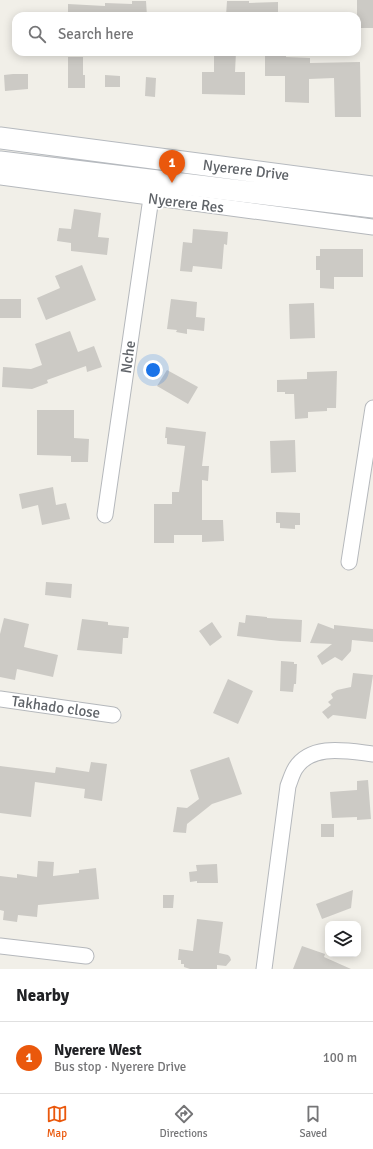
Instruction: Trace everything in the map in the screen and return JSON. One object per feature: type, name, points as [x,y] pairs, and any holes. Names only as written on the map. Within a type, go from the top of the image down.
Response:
[{"type":"main road","name":"Nyerere Drive","points":[[0,138],[373,187]]},
{"type":"main road","name":"Nyerere Drive","points":[[0,162],[373,207]]},
{"type":"street","name":"Nyerere Res","points":[[0,177],[373,227]]},
{"type":"street","name":"Nche","points":[[105,515],[151,198]]},
{"type":"street","points":[[349,562],[373,408]]},
{"type":"street","name":"Takhado close","points":[[0,699],[113,715]]},
{"type":"street","points":[[264,969],[288,786],[294,770],[303,759],[321,751],[336,750],[373,754]]},
{"type":"street","points":[[0,946],[86,956]]},
{"type":"building","points":[[357,0],[373,0],[373,28],[361,28],[361,12],[357,12]]},
{"type":"building","points":[[132,1],[146,1],[147,12],[68,12],[68,4],[105,6],[105,3],[132,4]]},
{"type":"building","points":[[227,1],[249,1],[249,3],[278,2],[278,12],[226,12]]},
{"type":"building","points":[[214,56],[236,56],[235,72],[245,72],[245,95],[202,94],[202,72],[214,72]]},
{"type":"building","points":[[265,56],[310,58],[310,63],[360,62],[361,117],[335,117],[334,78],[309,79],[309,103],[285,102],[285,76],[265,76]]},
{"type":"building","points":[[68,57],[83,57],[85,88],[68,88]]},
{"type":"building","points":[[28,74],[28,89],[5,91],[4,75]]},
{"type":"building","points":[[105,75],[120,76],[120,87],[105,87]]},
{"type":"building","points":[[146,77],[156,78],[155,97],[145,96]]},
{"type":"building","points":[[74,209],[101,213],[98,237],[109,238],[107,255],[71,251],[71,243],[57,241],[59,228],[71,229]]},
{"type":"building","points":[[193,229],[228,232],[227,245],[224,244],[222,269],[193,266],[192,272],[180,271],[183,242],[192,243]]},
{"type":"building","points":[[320,249],[363,249],[363,277],[334,277],[334,289],[320,288],[320,270],[316,270],[316,256],[320,256]]},
{"type":"building","points":[[82,265],[96,300],[46,320],[37,298],[60,288],[55,276]]},
{"type":"building","points":[[0,299],[21,299],[21,318],[0,318]]},
{"type":"building","points":[[171,299],[197,302],[196,317],[205,318],[204,331],[187,329],[187,334],[176,332],[177,330],[167,329]]},
{"type":"building","points":[[314,303],[315,338],[290,339],[289,304]]},
{"type":"building","points":[[70,331],[78,352],[94,346],[102,367],[87,372],[86,366],[47,380],[48,383],[32,389],[2,387],[3,367],[31,369],[42,365],[35,344]]},
{"type":"building","points":[[167,370],[198,387],[188,404],[157,386]]},
{"type":"building","points":[[337,371],[336,408],[327,408],[327,411],[308,412],[308,418],[295,419],[294,394],[277,392],[277,380],[307,379],[307,372]]},
{"type":"building","points":[[37,410],[74,410],[74,438],[89,439],[88,462],[71,462],[71,456],[37,455]]},
{"type":"building","points":[[166,427],[206,432],[202,466],[209,466],[208,481],[202,480],[202,520],[223,520],[224,541],[202,542],[202,535],[174,535],[174,543],[154,543],[154,504],[172,504],[172,492],[179,492],[185,446],[167,444],[167,438],[165,438]]},
{"type":"building","points":[[295,440],[296,472],[271,473],[270,441]]},
{"type":"building","points":[[53,487],[56,505],[66,503],[70,519],[42,525],[38,505],[22,509],[19,494]]},
{"type":"building","points":[[276,512],[300,513],[300,525],[295,525],[295,529],[280,528],[280,523],[276,523]]},
{"type":"building","points":[[46,582],[72,584],[71,598],[45,595]]},
{"type":"building","points":[[246,615],[302,620],[301,642],[237,636],[239,622],[245,623]]},
{"type":"building","points":[[4,618],[29,624],[24,647],[58,655],[53,677],[17,669],[15,680],[0,677],[0,634]]},
{"type":"building","points":[[82,619],[108,622],[108,625],[129,627],[128,638],[123,638],[122,654],[77,650]]},
{"type":"building","points":[[212,622],[222,637],[210,646],[199,631]]},
{"type":"building","points":[[318,623],[334,629],[334,625],[373,629],[373,642],[352,640],[351,651],[342,661],[335,657],[322,665],[317,656],[332,644],[310,643]]},
{"type":"building","points":[[281,661],[294,662],[294,664],[297,664],[296,684],[294,684],[293,692],[280,691]]},
{"type":"building","points":[[353,673],[373,675],[366,719],[333,715],[328,719],[322,712],[331,705],[328,702],[333,698],[331,694],[337,690],[351,687]]},
{"type":"building","points":[[228,679],[253,691],[238,724],[213,713]]},
{"type":"building","points":[[229,757],[242,794],[212,804],[187,824],[186,833],[173,832],[177,807],[187,808],[199,799],[190,770]]},
{"type":"building","points":[[91,762],[107,764],[102,801],[84,798],[85,789],[35,782],[31,817],[0,813],[0,766],[55,773],[56,767],[89,772]]},
{"type":"building","points":[[368,780],[371,819],[357,820],[357,817],[332,818],[330,792],[357,790],[357,781]]},
{"type":"building","points":[[321,824],[334,824],[334,837],[321,837]]},
{"type":"building","points":[[38,861],[54,862],[53,876],[79,873],[79,870],[96,868],[99,899],[38,905],[37,917],[18,915],[17,922],[3,920],[4,911],[0,910],[0,876],[17,878],[17,874],[37,877]]},
{"type":"building","points":[[217,864],[218,883],[197,883],[197,881],[190,882],[189,872],[197,871],[196,865]]},
{"type":"building","points":[[353,890],[351,908],[322,919],[316,904]]},
{"type":"building","points":[[163,895],[174,895],[173,908],[163,908]]},
{"type":"building","points":[[197,919],[223,922],[219,953],[230,957],[231,960],[226,966],[217,965],[217,969],[190,969],[184,967],[184,964],[181,964],[181,960],[178,960],[179,949],[193,951]]},
{"type":"building","points":[[302,946],[325,954],[324,957],[351,969],[293,969]]},
{"type":"place","name":"Nyerere West","points":[[172,183]]}]
